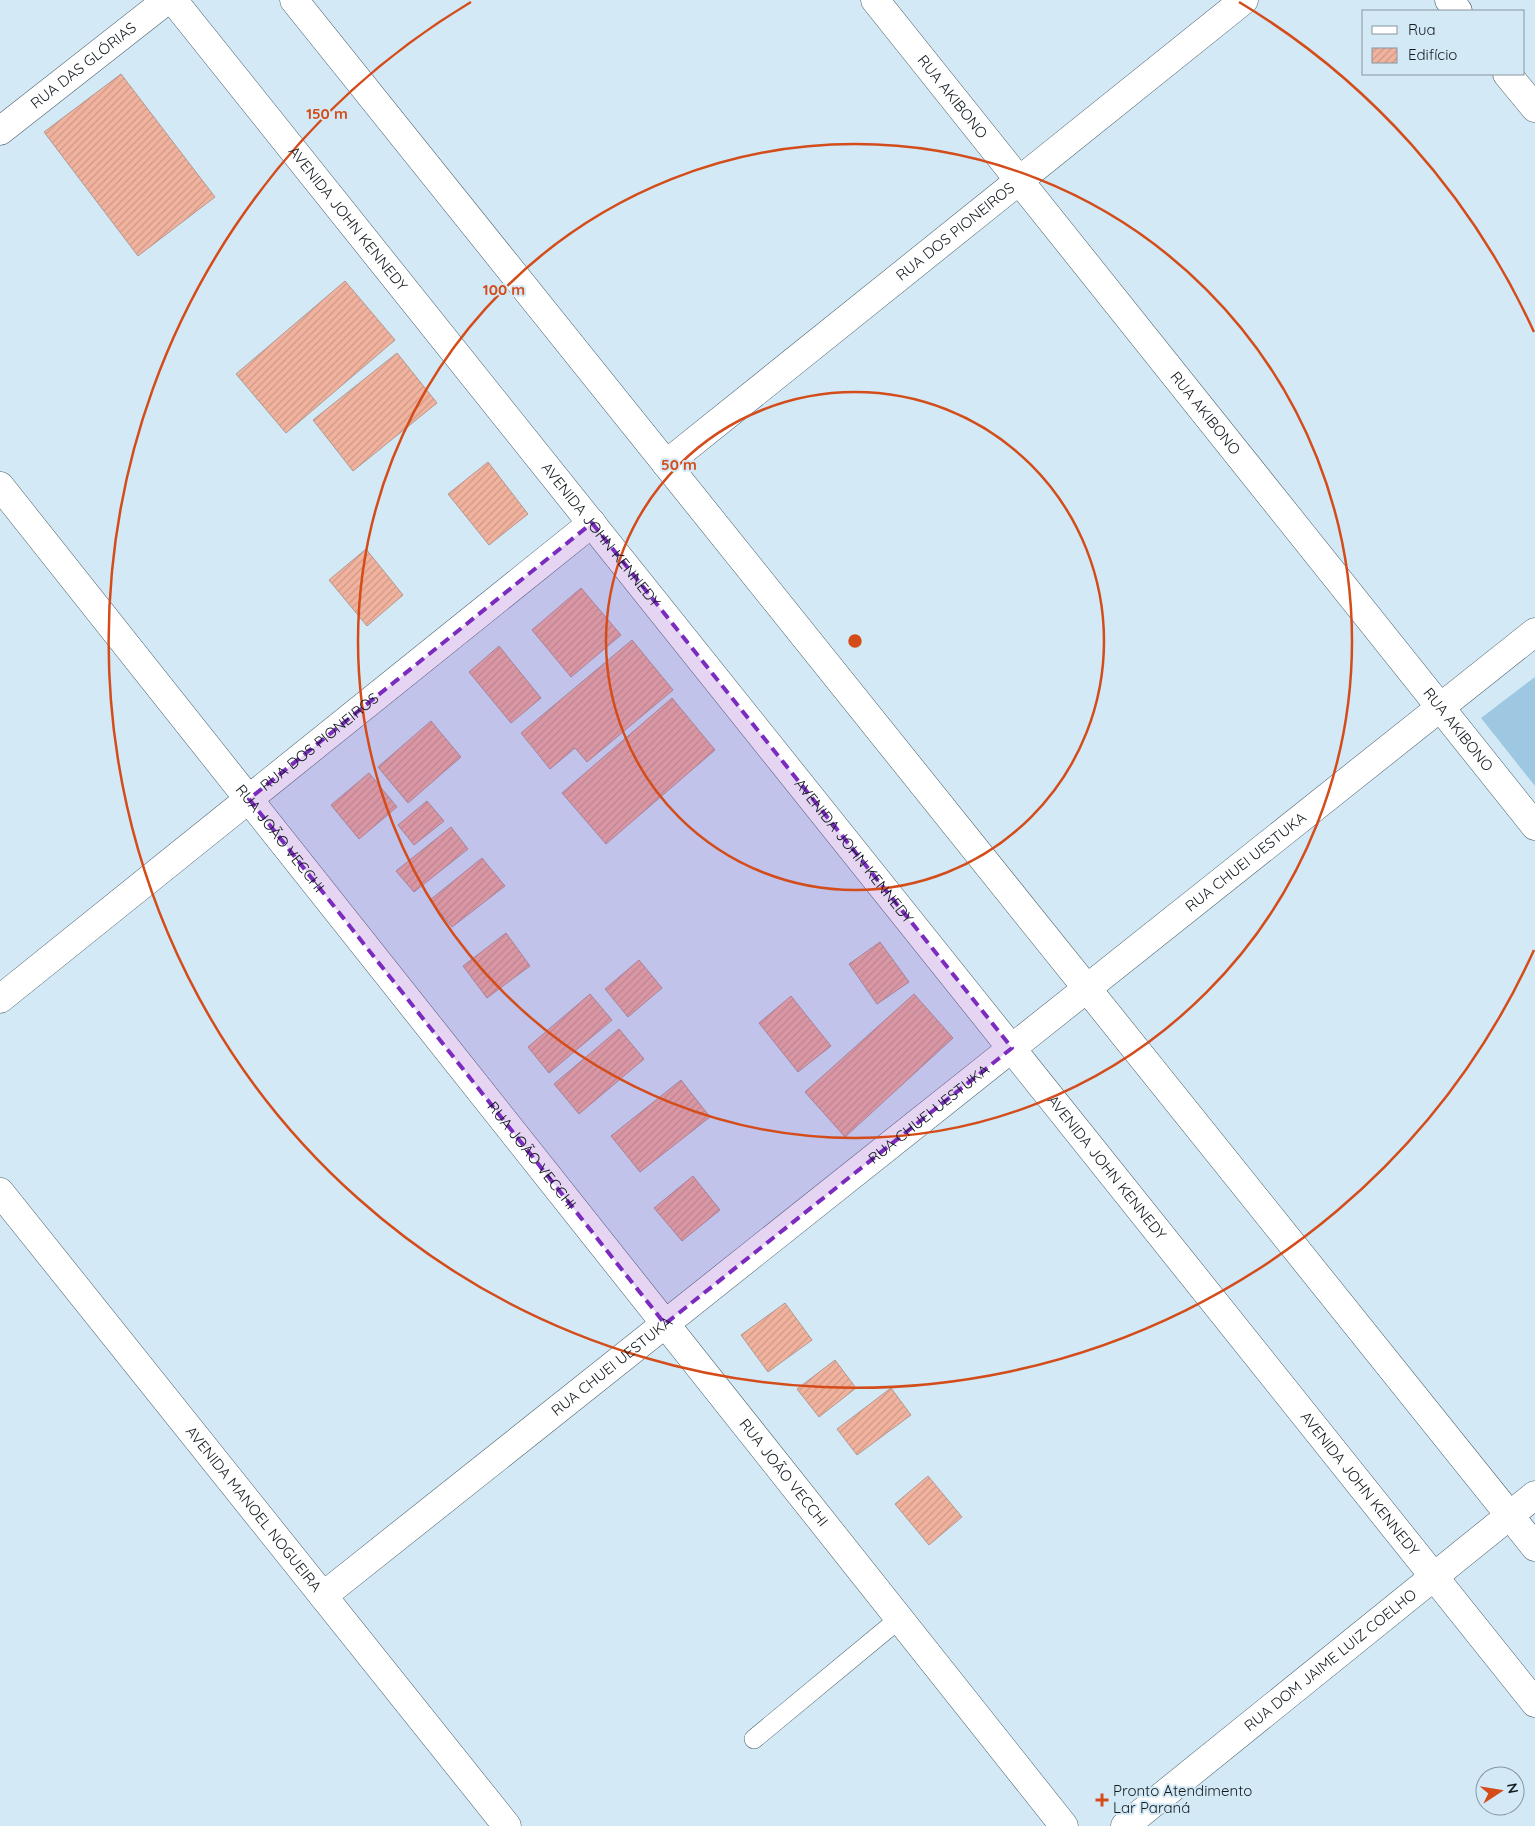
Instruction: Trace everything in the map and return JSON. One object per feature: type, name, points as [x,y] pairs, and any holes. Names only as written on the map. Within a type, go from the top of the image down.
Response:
[{"type":"street","name":"RUA DAS GLÓRIAS","points":[[0,131],[167,0]]},
{"type":"street","name":"AVENIDA JOHN KENNEDY","points":[[174,0],[1535,1703]]},
{"type":"street","points":[[294,0],[1535,1547]]},
{"type":"street","name":"RUA AKIBONO","points":[[875,0],[1535,826]]},
{"type":"street","name":"RUA DOS PIONEIROS","points":[[666,464],[1244,0]]},
{"type":"street","points":[[1449,0],[1457,10]]},
{"type":"street","points":[[1509,75],[1535,108]]},
{"type":"street","name":"RUA JOÃO VECCHI","points":[[0,486],[1064,1826]]},
{"type":"street","name":"RUA DOS PIONEIROS","points":[[0,999],[592,524]]},
{"type":"street","name":"RUA CHUEI UESTUKA","points":[[323,1596],[1535,632]]},
{"type":"street","name":"AVENIDA MANOEL NOGUEIRA","points":[[0,1192],[507,1826]]},
{"type":"street","name":"RUA DOM JAIME LUIZ COELHO","points":[[1125,1826],[1535,1495]]},
{"type":"lane","points":[[754,1739],[899,1619]]},
{"type":"highlighted area","points":[[592,523],[1012,1048],[665,1324],[249,799]]},
{"type":"shaded area","points":[[1535,677],[1535,786],[1481,718]]},
{"type":"building","points":[[121,74],[215,197],[138,256],[44,132]]},
{"type":"building","points":[[345,281],[395,340],[286,433],[236,374]]},
{"type":"building","points":[[397,353],[437,403],[353,471],[313,420]]},
{"type":"building","points":[[488,462],[528,514],[489,545],[448,494]]},
{"type":"building","points":[[366,549],[403,595],[367,626],[329,580]]},
{"type":"building","points":[[581,588],[621,635],[571,677],[532,630]]},
{"type":"building","points":[[632,640],[673,690],[587,762],[575,748],[550,769],[521,733]]},
{"type":"building","points":[[499,646],[541,698],[511,723],[469,672]]},
{"type":"building","points":[[672,698],[715,750],[606,844],[562,793]]},
{"type":"building","points":[[431,721],[461,757],[408,803],[378,767]]},
{"type":"building","points":[[369,773],[397,807],[359,839],[331,805]]},
{"type":"building","points":[[427,801],[444,821],[414,845],[398,825]]},
{"type":"building","points":[[451,827],[468,849],[414,892],[396,871]]},
{"type":"building","points":[[482,858],[505,886],[452,927],[430,900]]},
{"type":"building","points":[[506,933],[530,966],[487,998],[463,966]]},
{"type":"building","points":[[880,942],[909,982],[877,1004],[849,964]]},
{"type":"building","points":[[639,960],[662,988],[628,1017],[605,989]]},
{"type":"building","points":[[590,994],[612,1020],[549,1073],[528,1047]]},
{"type":"building","points":[[914,994],[953,1038],[845,1137],[805,1092]]},
{"type":"building","points":[[791,996],[831,1046],[798,1072],[759,1023]]},
{"type":"building","points":[[619,1029],[644,1059],[579,1114],[554,1084]]},
{"type":"building","points":[[681,1080],[710,1117],[640,1172],[611,1136]]},
{"type":"building","points":[[693,1176],[720,1210],[682,1241],[654,1208]]},
{"type":"building","points":[[785,1303],[812,1340],[768,1372],[741,1335]]},
{"type":"building","points":[[835,1360],[856,1388],[819,1417],[797,1389]]},
{"type":"building","points":[[891,1388],[911,1415],[857,1455],[837,1429]]},
{"type":"building","points":[[928,1476],[962,1517],[929,1545],[895,1504]]},
{"type":"place","name":"Pronto Atendimento Lar Paraná","points":[[1102,1800]]}]
